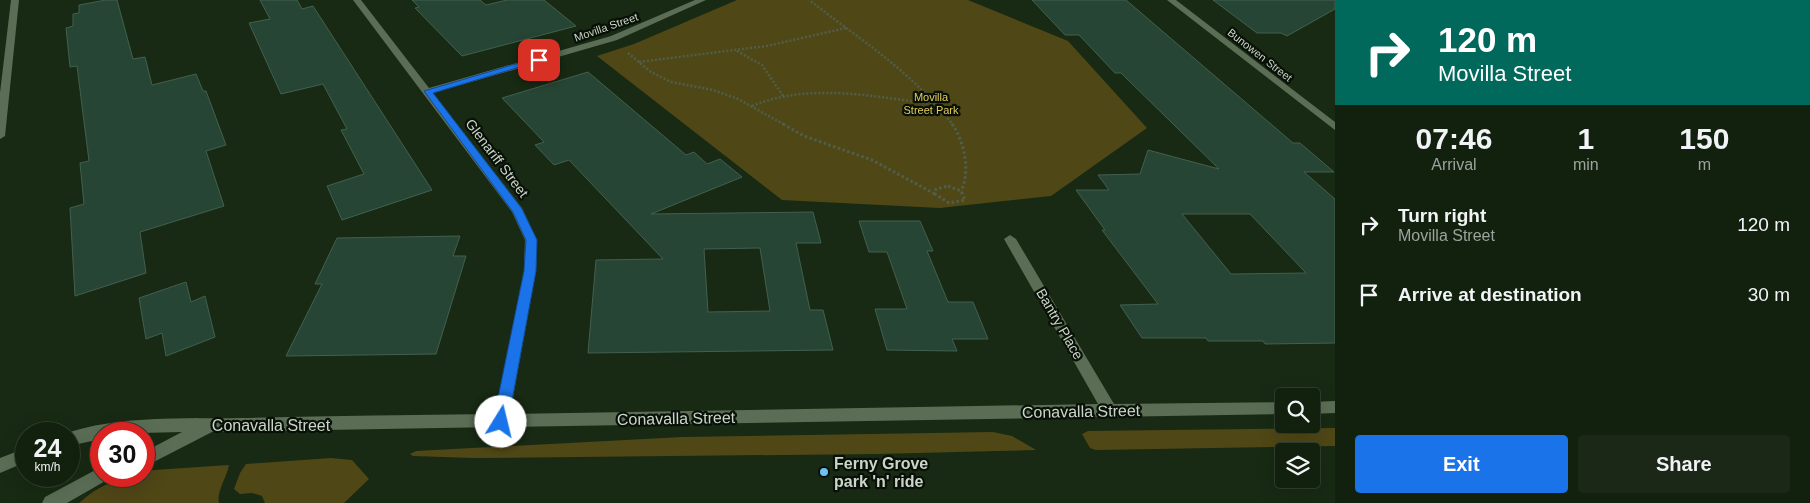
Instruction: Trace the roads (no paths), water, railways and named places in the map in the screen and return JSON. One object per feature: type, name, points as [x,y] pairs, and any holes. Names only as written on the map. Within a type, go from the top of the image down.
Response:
[{"type":"street","points":[[0,136],[15,0]]},
{"type":"street","name":"Glenariff Street","points":[[357,0],[518,211],[531,240],[530,271],[501,422]]},
{"type":"street","name":"Movilla Street","points":[[428,91],[614,38],[702,0]]},
{"type":"street","name":"Bunowen Street","points":[[1170,0],[1335,127]]},
{"type":"street","name":"Bantry Place","points":[[1010,239],[1109,410]]},
{"type":"street","points":[[1320,408],[1335,407]]},
{"type":"street","name":"Conavalla Street","points":[[80,436],[147,426],[501,422],[1275,408]]},
{"type":"street","points":[[155,454],[210,425]]},
{"type":"street","points":[[0,466],[15,460]]},
{"type":"street","points":[[51,503],[90,481]]},
{"type":"place","name":"Ferny Grove park 'n' ride","points":[[824,472]]},
{"type":"park label","name":"Movilla Street Park","points":[[931,103]]}]
